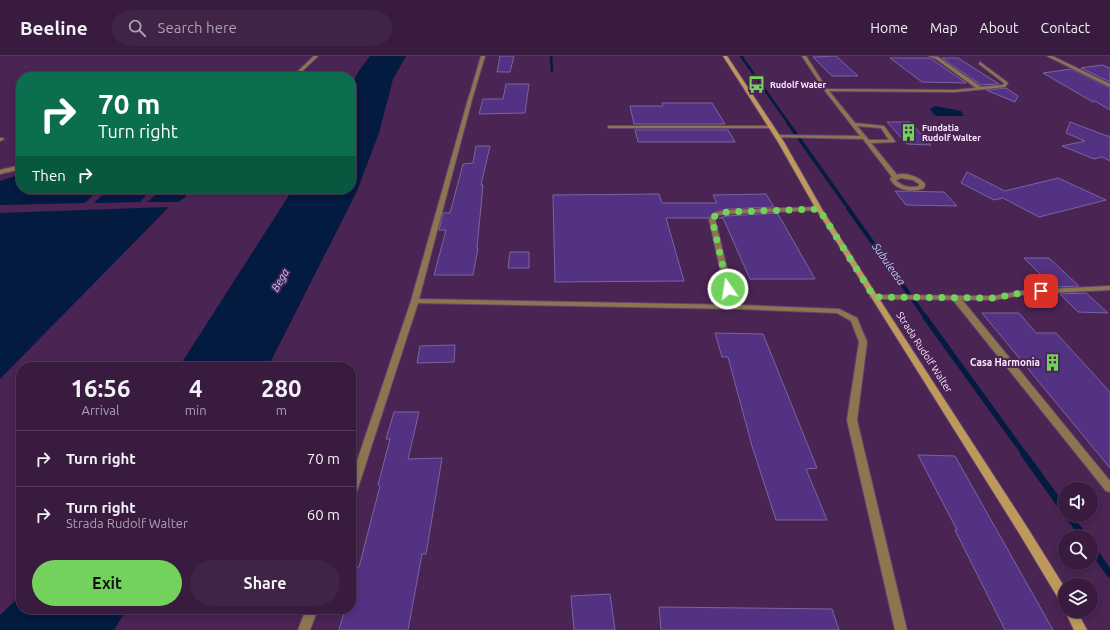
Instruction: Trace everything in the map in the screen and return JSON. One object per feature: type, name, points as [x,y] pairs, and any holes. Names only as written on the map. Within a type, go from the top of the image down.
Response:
[{"type":"street","points":[[299,72],[316,56]]},
{"type":"street","points":[[356,479],[415,301],[483,56]]},
{"type":"street","name":"Strada Rudolf Walter","points":[[725,56],[772,127],[780,136],[819,209],[1042,560],[1058,588]]},
{"type":"street","points":[[804,56],[826,90],[895,177]]},
{"type":"street","points":[[931,56],[937,58],[981,89]]},
{"type":"street","points":[[1049,56],[1110,86]]},
{"type":"street","points":[[826,90],[981,89],[1005,86],[1006,83],[980,63]]},
{"type":"street","points":[[780,136],[893,141],[882,127],[852,124]]},
{"type":"street","points":[[610,126],[772,127]]},
{"type":"street","points":[[0,172],[16,168]]},
{"type":"street","points":[[728,289],[712,219],[717,214],[727,212],[819,209]]},
{"type":"street","points":[[874,297],[994,298],[1027,292],[1110,288]]},
{"type":"street","points":[[956,298],[1110,488]]},
{"type":"street","points":[[415,301],[729,307],[839,311],[854,320],[863,342],[852,420],[901,630]]},
{"type":"street","points":[[304,630],[310,614]]},
{"type":"street","points":[[1075,618],[1082,630]]},
{"type":"water","points":[[370,56],[406,56],[393,79],[379,133],[356,193],[356,76]]},
{"type":"water","points":[[935,106],[961,111],[964,116],[937,116],[933,114],[930,109]]},
{"type":"water","points":[[16,176],[16,194],[94,194],[85,203],[0,205],[0,181]]},
{"type":"water","points":[[103,194],[147,194],[140,202],[94,203]]},
{"type":"water","points":[[156,194],[186,194],[186,197],[178,202],[147,202]]},
{"type":"water","name":"Bega","points":[[290,194],[355,194],[271,362],[182,362]]},
{"type":"water","points":[[169,207],[0,379],[0,213]]},
{"type":"water","points":[[16,600],[16,614],[124,614],[114,630],[0,630],[0,615]]},
{"type":"building","points":[[500,56],[514,56],[510,72],[497,72]]},
{"type":"building","points":[[836,56],[858,76],[832,76],[813,57]]},
{"type":"building","points":[[890,58],[930,58],[966,83],[922,82]]},
{"type":"building","points":[[942,58],[958,58],[999,84],[981,85]]},
{"type":"building","points":[[1102,65],[1110,68],[1110,82],[1081,68]]},
{"type":"building","points":[[1071,69],[1110,88],[1110,110],[1095,101],[1093,102],[1043,73]]},
{"type":"building","points":[[506,84],[529,84],[525,113],[479,114],[483,99],[503,99]]},
{"type":"building","points":[[1006,88],[1018,96],[1015,102],[986,90]]},
{"type":"building","points":[[662,103],[712,103],[725,124],[634,124],[630,106],[663,106]]},
{"type":"building","name":"Fundația Rudolf Walter","points":[[887,122],[910,122],[931,145],[907,144]]},
{"type":"building","points":[[1070,122],[1110,136],[1110,161],[1102,157],[1094,159],[1062,146],[1085,141],[1066,133]]},
{"type":"building","points":[[635,130],[728,130],[735,142],[638,142]]},
{"type":"building","points":[[476,146],[490,146],[481,185],[483,185],[478,248],[473,275],[434,275],[446,230],[439,230],[443,213],[450,213],[463,164],[473,163]]},
{"type":"building","points":[[967,172],[1005,191],[1058,178],[1106,200],[1039,217],[1003,198],[994,200],[961,183]]},
{"type":"building","points":[[895,191],[944,192],[957,206],[906,205]]},
{"type":"building","points":[[659,194],[662,203],[717,203],[713,195],[766,194],[774,207],[727,209],[715,212],[708,218],[666,218],[684,281],[555,282],[553,195]]},
{"type":"building","points":[[777,213],[815,279],[750,279],[723,218],[719,218],[727,216]]},
{"type":"building","points":[[510,252],[529,252],[529,268],[508,268]]},
{"type":"building","points":[[1024,258],[1049,258],[1079,286],[1053,287]]},
{"type":"building","points":[[1086,293],[1108,313],[1078,312],[1060,294]]},
{"type":"building","name":"Casa Harmonia","points":[[982,313],[1019,313],[1036,333],[1056,333],[1110,392],[1110,468]]},
{"type":"building","points":[[715,333],[763,334],[817,468],[806,469],[827,520],[776,520],[752,446],[728,357],[722,357]]},
{"type":"building","points":[[455,345],[454,362],[417,363],[420,346]]},
{"type":"building","points":[[394,412],[419,412],[408,459],[442,458],[426,554],[422,554],[408,630],[339,630],[344,614],[356,614],[356,567],[359,567],[380,486],[378,485],[390,439],[386,439]]},
{"type":"building","points":[[918,455],[955,456],[1053,630],[1005,630],[955,530],[957,530]]},
{"type":"building","points":[[610,594],[615,630],[574,630],[571,596]]},
{"type":"building","points":[[659,607],[832,609],[839,630],[661,630]]},
{"type":"waterway","points":[[551,56],[552,71]]},
{"type":"waterway","name":"Subuleasa","points":[[741,56],[789,124]]},
{"type":"waterway","name":"Subuleasa","points":[[788,123],[849,209]]},
{"type":"waterway","name":"Subuleasa","points":[[848,208],[926,318]]},
{"type":"waterway","name":"Subuleasa","points":[[925,317],[1025,455]]},
{"type":"waterway","name":"Subuleasa","points":[[1024,454],[1058,501]]},
{"type":"waterway","name":"Subuleasa","points":[[1073,522],[1079,530]]},
{"type":"waterway","name":"Subuleasa","points":[[1098,557],[1110,574]]},
{"type":"place","name":"Rudolf Water","points":[[757,85]]},
{"type":"place","name":"Fundația Rudolf Walter","points":[[909,133]]},
{"type":"place","name":"Casa Harmonia","points":[[1053,362]]},
{"type":"route","points":[[728,289],[712,219],[717,214],[727,212],[819,209],[874,297],[994,298],[1041,291]]}]
